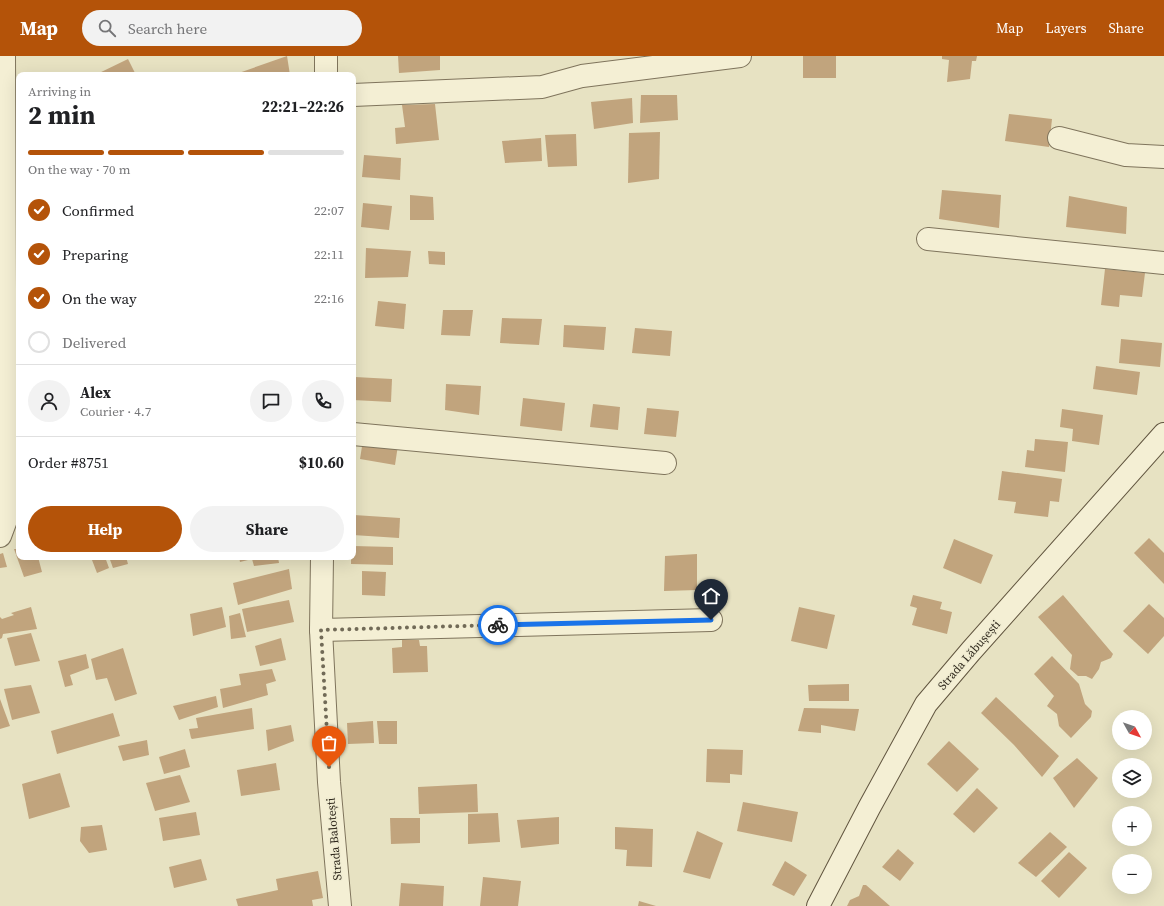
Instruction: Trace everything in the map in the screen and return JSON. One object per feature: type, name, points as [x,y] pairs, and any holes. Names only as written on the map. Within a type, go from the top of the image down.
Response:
[{"type":"street","points":[[0,536],[6,520],[4,56]]},
{"type":"street","points":[[326,56],[326,72]]},
{"type":"street","points":[[356,95],[542,86],[582,76],[740,56]]},
{"type":"street","points":[[1059,138],[1126,155],[1164,157]]},
{"type":"street","points":[[928,238],[1164,263]]},
{"type":"street","points":[[356,434],[665,463]]},
{"type":"street","name":"Strada Lăbușești","points":[[818,906],[869,808],[926,704],[976,645],[1164,434]]},
{"type":"street","name":"Strada Balotești","points":[[322,560],[321,630],[329,782],[340,906]]},
{"type":"street","points":[[321,630],[711,620]]},
{"type":"building","points":[[287,56],[290,72],[242,72]]},
{"type":"building","points":[[398,56],[440,56],[440,70],[399,73]]},
{"type":"building","points":[[803,56],[836,56],[836,78],[803,78]]},
{"type":"building","points":[[942,56],[977,56],[976,61],[972,61],[970,79],[947,82],[949,60],[942,59]]},
{"type":"building","points":[[128,59],[134,72],[101,72]]},
{"type":"building","points":[[641,95],[677,95],[678,120],[640,123]]},
{"type":"building","points":[[632,98],[633,123],[594,129],[591,102]]},
{"type":"building","points":[[435,104],[439,140],[396,144],[395,128],[405,127],[402,105]]},
{"type":"building","points":[[1009,114],[1052,119],[1049,147],[1005,141]]},
{"type":"building","points":[[660,132],[659,179],[628,183],[629,133]]},
{"type":"building","points":[[576,134],[577,166],[548,167],[545,135]]},
{"type":"building","points":[[541,138],[542,161],[505,163],[502,141]]},
{"type":"building","points":[[364,155],[401,158],[400,180],[362,177]]},
{"type":"building","points":[[942,190],[1001,195],[999,228],[939,219]]},
{"type":"building","points":[[410,195],[433,197],[434,220],[410,220]]},
{"type":"building","points":[[1069,196],[1127,207],[1126,234],[1066,227]]},
{"type":"building","points":[[363,203],[392,206],[389,230],[361,227]]},
{"type":"building","points":[[366,248],[411,251],[408,277],[365,278]]},
{"type":"building","points":[[428,251],[445,252],[445,265],[429,264]]},
{"type":"building","points":[[1105,269],[1145,273],[1142,297],[1120,295],[1119,307],[1101,305]]},
{"type":"building","points":[[378,301],[406,304],[404,329],[375,326]]},
{"type":"building","points":[[443,310],[473,310],[470,336],[441,335]]},
{"type":"building","points":[[502,318],[542,319],[539,345],[500,343]]},
{"type":"building","points":[[564,325],[606,327],[604,350],[563,347]]},
{"type":"building","points":[[635,328],[672,331],[670,356],[632,353]]},
{"type":"building","points":[[1121,339],[1162,343],[1160,367],[1119,363]]},
{"type":"building","points":[[1096,366],[1140,372],[1137,395],[1093,389]]},
{"type":"building","points":[[356,377],[392,379],[391,402],[356,400]]},
{"type":"building","points":[[446,384],[481,386],[479,415],[445,410]]},
{"type":"building","points":[[523,398],[565,403],[562,431],[520,426]]},
{"type":"building","points":[[593,404],[620,407],[618,430],[590,427]]},
{"type":"building","points":[[647,408],[679,411],[676,437],[644,434]]},
{"type":"building","points":[[1062,409],[1103,415],[1099,445],[1072,441],[1073,429],[1060,427]]},
{"type":"building","points":[[1035,439],[1068,442],[1065,472],[1025,467],[1027,450],[1034,451]]},
{"type":"building","points":[[363,440],[398,445],[395,465],[360,459]]},
{"type":"building","points":[[1002,471],[1062,479],[1059,502],[1050,501],[1048,517],[1014,513],[1016,502],[998,500]]},
{"type":"building","points":[[356,515],[400,518],[399,538],[356,535]]},
{"type":"building","points":[[1149,538],[1164,553],[1164,584],[1134,553]]},
{"type":"building","points":[[954,539],[993,555],[981,584],[943,568]]},
{"type":"building","points":[[356,546],[393,547],[393,565],[351,564],[351,560],[356,560]]},
{"type":"building","points":[[3,553],[7,567],[0,568],[0,554]]},
{"type":"building","points":[[697,554],[697,590],[664,591],[665,556]]},
{"type":"building","points":[[18,560],[39,560],[42,572],[24,577]]},
{"type":"building","points":[[92,560],[106,560],[109,568],[97,573]]},
{"type":"building","points":[[110,560],[127,560],[128,564],[113,568]]},
{"type":"building","points":[[252,560],[278,560],[279,563],[254,566]]},
{"type":"building","points":[[289,569],[292,589],[238,605],[233,583]]},
{"type":"building","points":[[362,571],[386,572],[385,596],[362,595]]},
{"type":"building","points":[[913,595],[942,602],[940,609],[952,612],[947,634],[912,625],[917,608],[910,606]]},
{"type":"building","points":[[1063,595],[1113,654],[1111,658],[1101,662],[1099,669],[1092,679],[1086,676],[1078,676],[1070,669],[1072,655],[1038,617]]},
{"type":"building","points":[[289,600],[294,622],[247,632],[242,609]]},
{"type":"building","points":[[1149,604],[1164,618],[1164,636],[1148,654],[1123,631]]},
{"type":"building","points":[[31,607],[37,629],[3,634],[2,638],[0,639],[0,617],[2,619],[14,615],[11,613]]},
{"type":"building","points":[[222,607],[226,627],[193,636],[190,614]]},
{"type":"building","points":[[799,607],[835,615],[827,649],[791,641]]},
{"type":"building","points":[[240,613],[246,637],[231,639],[229,616]]},
{"type":"building","points":[[31,633],[40,661],[15,666],[7,638]]},
{"type":"building","points":[[281,638],[286,660],[260,666],[255,646]]},
{"type":"building","points":[[402,640],[419,640],[420,646],[427,646],[428,672],[393,673],[392,648],[402,647]]},
{"type":"building","points":[[123,648],[137,694],[115,701],[107,678],[96,680],[91,659]]},
{"type":"building","points":[[86,654],[89,668],[70,675],[73,685],[65,687],[58,661]]},
{"type":"building","points":[[1052,656],[1079,684],[1085,704],[1092,711],[1091,717],[1071,738],[1059,726],[1057,714],[1047,706],[1054,696],[1034,674]]},
{"type":"building","points":[[272,669],[276,681],[266,684],[268,695],[223,708],[220,689],[241,685],[239,674]]},
{"type":"building","points":[[849,684],[849,701],[809,701],[808,685]]},
{"type":"building","points":[[31,685],[40,713],[12,720],[4,689]]},
{"type":"building","points":[[216,696],[218,707],[179,720],[173,706]]},
{"type":"building","points":[[996,697],[1059,756],[1042,777],[1014,745],[981,713]]},
{"type":"building","points":[[0,699],[10,726],[0,729]]},
{"type":"building","points":[[252,708],[254,729],[191,738],[189,729],[198,728],[196,718]]},
{"type":"building","points":[[804,708],[859,709],[855,731],[821,725],[821,733],[798,731]]},
{"type":"building","points":[[113,713],[120,736],[57,754],[51,731]]},
{"type":"building","points":[[373,721],[374,743],[348,744],[347,723]]},
{"type":"building","points":[[377,721],[397,721],[397,744],[379,744]]},
{"type":"building","points":[[291,725],[294,741],[268,751],[266,730]]},
{"type":"building","points":[[147,740],[149,755],[123,761],[118,746]]},
{"type":"building","points":[[949,741],[979,769],[957,792],[927,764]]},
{"type":"building","points":[[185,749],[190,767],[164,774],[159,757]]},
{"type":"building","points":[[707,749],[743,750],[742,775],[730,774],[730,783],[706,782]]},
{"type":"building","points":[[1077,758],[1098,778],[1074,808],[1053,778]]},
{"type":"building","points":[[276,763],[280,790],[241,796],[237,770]]},
{"type":"building","points":[[60,773],[70,807],[29,819],[22,784]]},
{"type":"building","points":[[180,775],[190,802],[155,811],[146,783]]},
{"type":"building","points":[[477,784],[478,812],[419,814],[418,787]]},
{"type":"building","points":[[977,788],[998,808],[974,833],[953,814]]},
{"type":"building","points":[[743,802],[798,812],[792,842],[737,831]]},
{"type":"building","points":[[196,812],[200,835],[163,841],[159,818]]},
{"type":"building","points":[[498,813],[500,842],[468,844],[468,814]]},
{"type":"building","points":[[559,817],[559,844],[521,848],[517,820]]},
{"type":"building","points":[[390,818],[420,818],[420,843],[391,844]]},
{"type":"building","points":[[102,825],[107,850],[89,853],[80,841],[81,827]]},
{"type":"building","points":[[615,827],[653,829],[652,867],[626,866],[627,850],[615,849]]},
{"type":"building","points":[[697,831],[723,843],[710,879],[683,872]]},
{"type":"building","points":[[1050,832],[1067,847],[1036,877],[1018,863]]},
{"type":"building","points":[[898,849],[914,863],[900,881],[882,867]]},
{"type":"building","points":[[1069,852],[1087,868],[1059,898],[1041,881]]},
{"type":"building","points":[[201,859],[207,880],[174,888],[169,867]]},
{"type":"building","points":[[785,861],[807,875],[794,896],[772,885]]},
{"type":"building","points":[[318,871],[323,898],[312,900],[313,906],[238,906],[236,899],[278,890],[276,879]]},
{"type":"building","points":[[483,877],[521,881],[518,906],[480,906]]},
{"type":"building","points":[[401,883],[444,886],[443,906],[399,906]]},
{"type":"building","points":[[863,885],[866,885],[890,906],[847,906],[850,900],[859,896]]},
{"type":"building","points":[[639,901],[656,906],[638,906]]},
{"type":"way so far","points":[[329,767],[321,630],[498,625]]},
{"type":"route","points":[[498,625],[711,620]]}]
